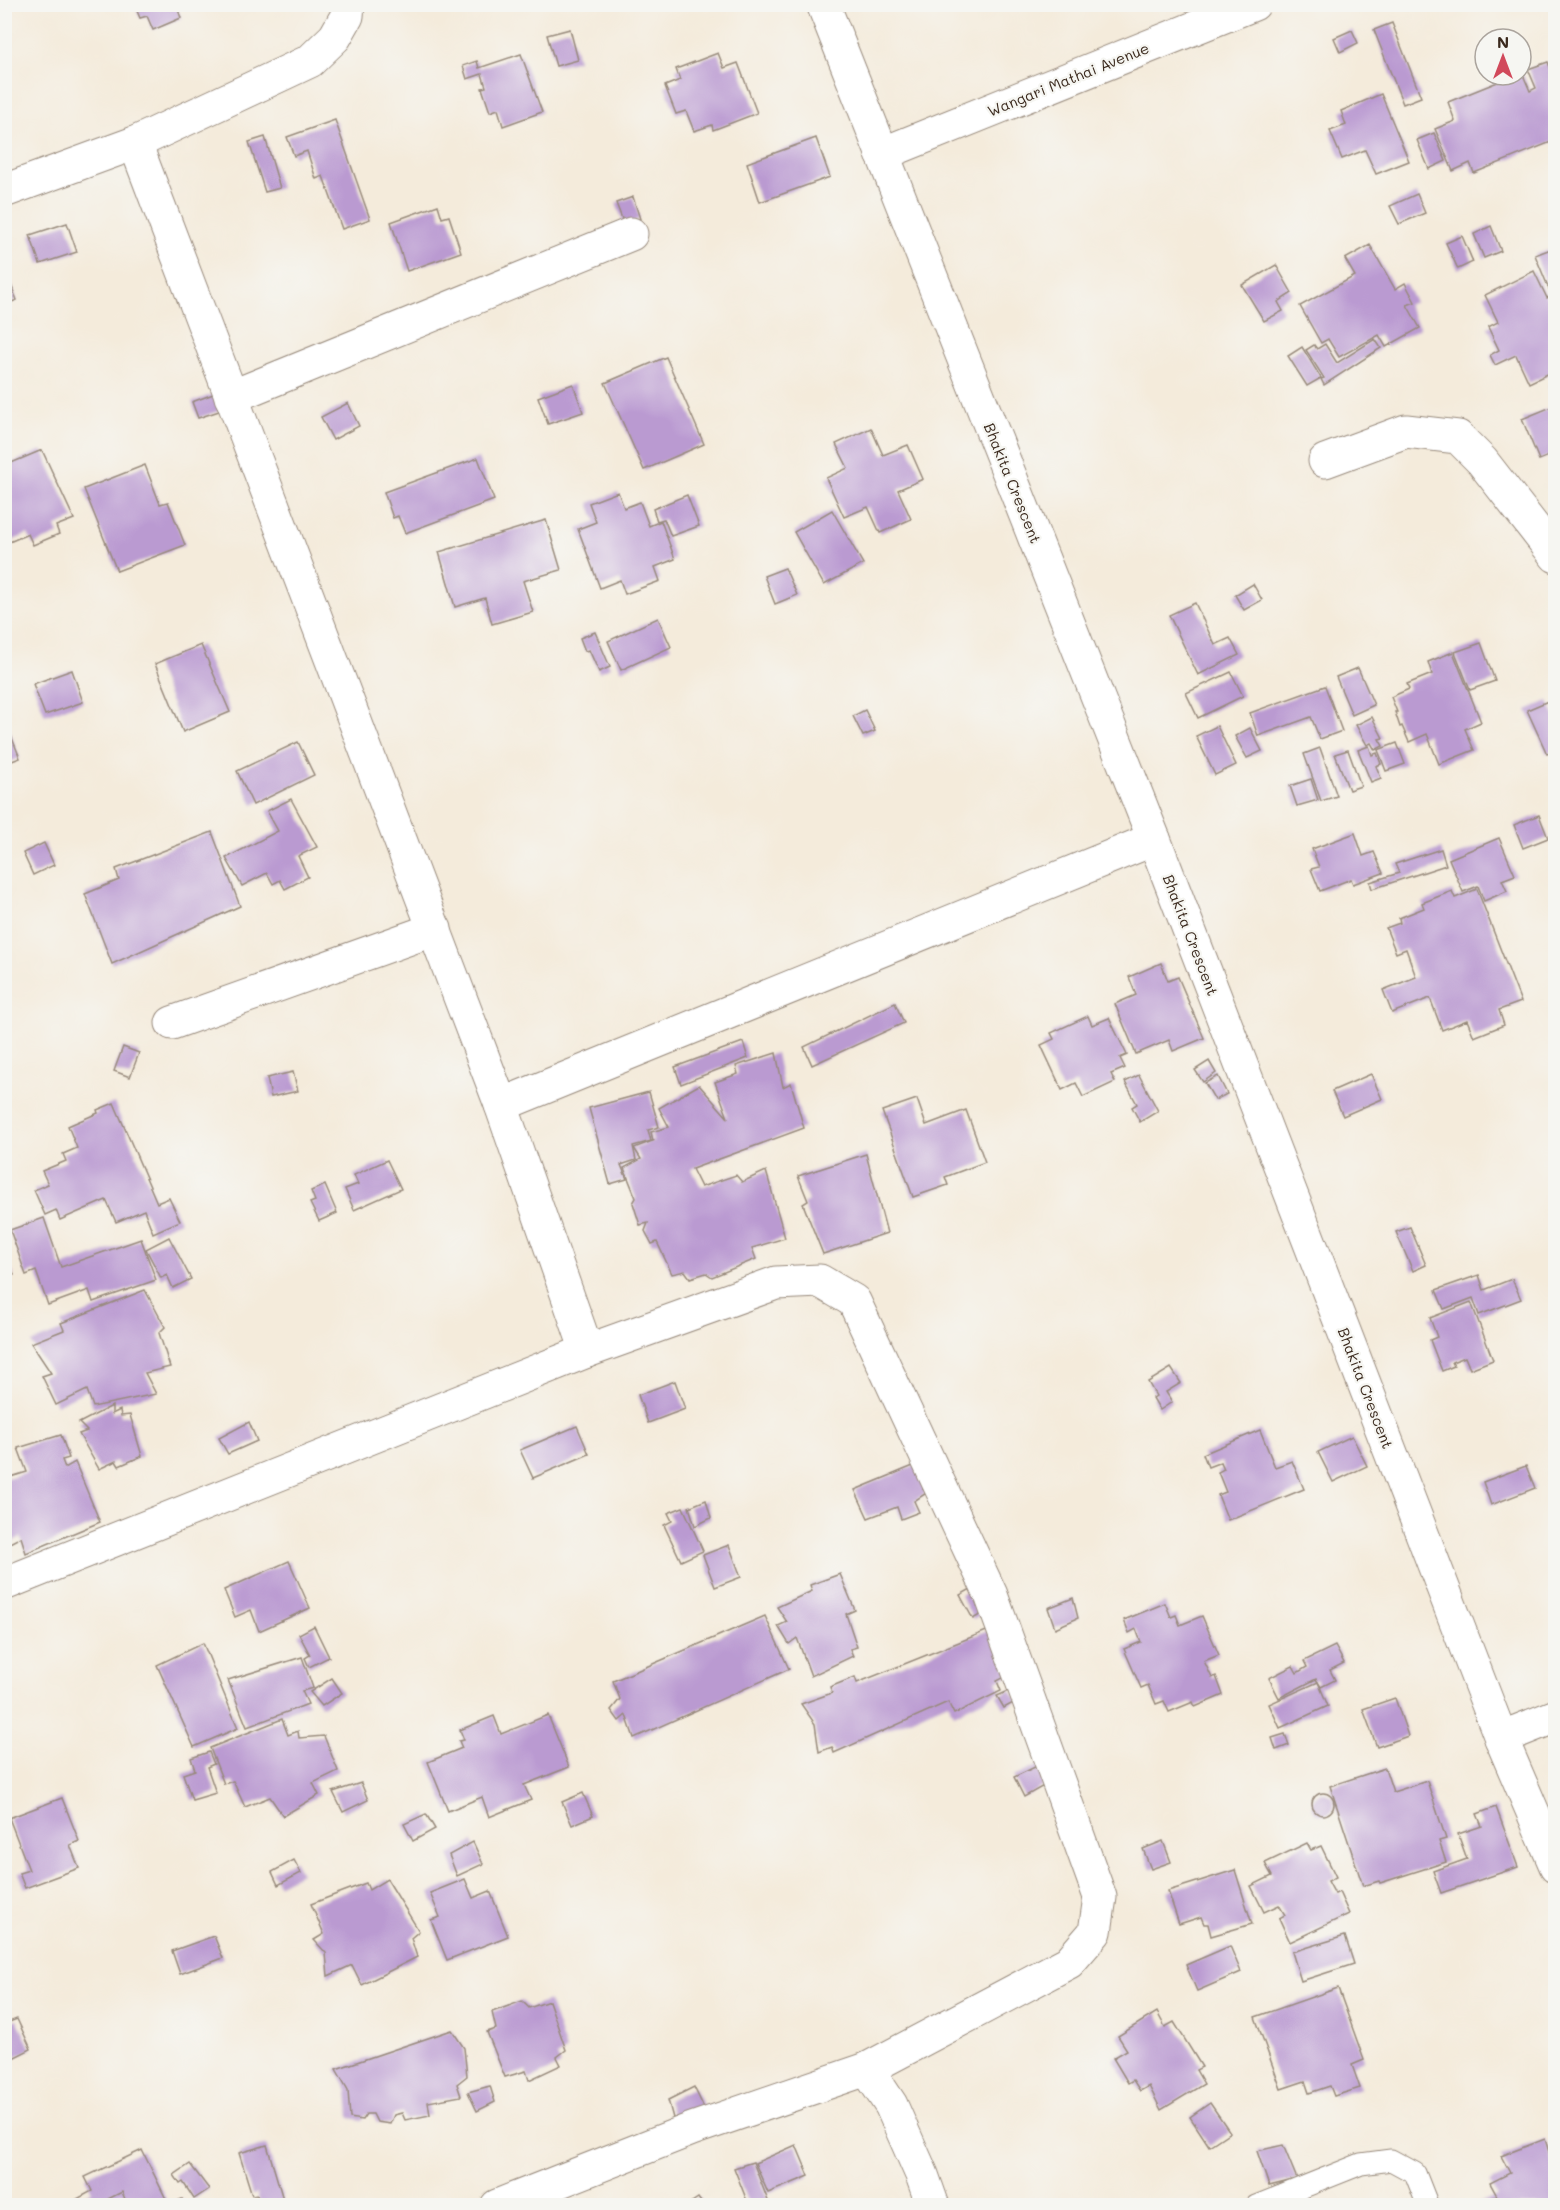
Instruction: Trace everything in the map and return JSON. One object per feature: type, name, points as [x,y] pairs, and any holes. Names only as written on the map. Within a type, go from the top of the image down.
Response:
[{"type":"street","points":[[4,191],[135,143],[310,61],[334,37],[347,16],[348,4]]},
{"type":"street","name":"Bhakita Crescent","points":[[823,4],[1154,839],[1501,1738],[1556,1866]]},
{"type":"street","name":"Wangari Mathai Avenue","points":[[882,154],[1254,4]]},
{"type":"street","points":[[135,143],[435,928],[501,1105],[587,1350]]},
{"type":"street","points":[[231,397],[631,234]]},
{"type":"street","points":[[1325,461],[1406,431],[1458,437],[1482,461],[1556,556]]},
{"type":"street","points":[[501,1105],[1154,839]]},
{"type":"street","points":[[172,1023],[435,928]]},
{"type":"street","points":[[4,1584],[587,1350],[776,1283],[820,1281],[854,1301],[991,1595],[1100,1897],[1095,1932],[1069,1962],[867,2068],[692,2129],[497,2205]]},
{"type":"street","points":[[1501,1738],[1556,1716]]},
{"type":"street","points":[[867,2068],[891,2105],[933,2205]]},
{"type":"lane","points":[[1256,2205],[1361,2164],[1391,2160],[1415,2173],[1428,2205]]},
{"type":"building","points":[[134,4],[176,4],[181,18],[153,30],[147,16],[140,18]]},
{"type":"building","points":[[1392,23],[1421,97],[1403,104],[1374,30]]},
{"type":"building","points":[[570,29],[578,60],[556,66],[547,35]]},
{"type":"building","points":[[1352,30],[1358,43],[1340,52],[1334,38]]},
{"type":"building","points":[[718,53],[724,68],[738,63],[757,113],[713,130],[712,125],[694,131],[686,111],[676,114],[665,86],[680,80],[676,69]]},
{"type":"building","points":[[521,54],[542,112],[503,126],[498,109],[490,112],[482,88],[486,87],[482,74],[467,79],[463,66],[477,61],[479,68]]},
{"type":"building","points":[[1548,62],[1556,82],[1556,140],[1474,173],[1470,163],[1453,171],[1435,129],[1455,121],[1448,102],[1485,87],[1528,87],[1530,91],[1536,88],[1533,81],[1533,67]]},
{"type":"building","points":[[1381,94],[1409,161],[1376,174],[1365,150],[1342,159],[1330,131],[1346,125],[1341,111]]},
{"type":"building","points":[[335,120],[370,219],[342,229],[323,176],[316,179],[307,151],[294,156],[287,137]]},
{"type":"building","points":[[1434,133],[1446,161],[1429,169],[1417,140]]},
{"type":"building","points":[[265,137],[280,188],[265,192],[249,142]]},
{"type":"building","points":[[816,138],[830,177],[760,202],[747,163]]},
{"type":"building","points":[[1417,194],[1425,213],[1399,224],[1390,206]]},
{"type":"building","points":[[633,197],[640,219],[624,224],[616,203]]},
{"type":"building","points":[[438,205],[442,218],[449,216],[461,252],[407,271],[391,222]]},
{"type":"building","points":[[67,223],[77,252],[40,264],[30,235]]},
{"type":"building","points":[[1491,226],[1501,251],[1484,258],[1474,234]]},
{"type":"building","points":[[1462,236],[1473,262],[1458,269],[1446,243]]},
{"type":"building","points":[[1370,245],[1395,289],[1405,283],[1415,302],[1407,305],[1420,328],[1386,347],[1379,335],[1339,357],[1328,339],[1321,343],[1300,306],[1355,276],[1345,259]]},
{"type":"building","points":[[1556,247],[1556,286],[1549,289],[1535,255]]},
{"type":"building","points":[[1276,265],[1292,293],[1278,302],[1283,311],[1264,321],[1242,285]]},
{"type":"building","points":[[4,267],[17,300],[4,305]]},
{"type":"building","points":[[1534,271],[1547,298],[1556,294],[1556,370],[1529,383],[1516,355],[1495,365],[1490,355],[1499,350],[1488,327],[1498,322],[1485,295]]},
{"type":"building","points":[[1375,339],[1381,348],[1324,385],[1321,379],[1324,378],[1306,350],[1314,345],[1317,349],[1325,344],[1337,363]]},
{"type":"building","points":[[1302,347],[1321,378],[1307,386],[1288,356]]},
{"type":"building","points":[[666,357],[704,444],[644,470],[605,383]]},
{"type":"building","points":[[1556,382],[1556,404],[1555,404],[1548,385]]},
{"type":"building","points":[[573,384],[583,412],[548,424],[538,397]]},
{"type":"building","points":[[216,393],[222,410],[198,418],[192,402]]},
{"type":"building","points":[[348,403],[359,426],[333,440],[321,417]]},
{"type":"building","points":[[1556,405],[1556,453],[1539,460],[1522,419]]},
{"type":"building","points":[[871,428],[883,455],[908,445],[923,479],[898,490],[911,519],[880,533],[868,507],[844,517],[826,478],[848,468],[836,444]]},
{"type":"building","points":[[42,450],[74,519],[56,526],[59,534],[33,545],[28,534],[7,543],[4,536],[4,466]]},
{"type":"building","points":[[478,458],[494,500],[405,533],[398,516],[393,518],[384,492]]},
{"type":"building","points":[[145,465],[160,504],[168,502],[185,545],[117,571],[84,489]]},
{"type":"building","points":[[618,492],[624,508],[640,502],[649,526],[661,521],[675,559],[655,567],[660,581],[625,594],[620,580],[600,588],[578,529],[596,522],[589,503]]},
{"type":"building","points":[[687,495],[699,526],[671,536],[664,519],[657,521],[653,509]]},
{"type":"building","points":[[832,510],[863,564],[824,585],[794,532]]},
{"type":"building","points":[[546,520],[561,570],[523,581],[533,612],[492,624],[485,598],[455,607],[439,552]]},
{"type":"building","points":[[785,568],[797,595],[775,604],[764,576]]},
{"type":"building","points":[[1253,584],[1262,600],[1244,610],[1235,595]]},
{"type":"building","points":[[1195,603],[1215,645],[1230,638],[1239,655],[1198,675],[1169,615]]},
{"type":"building","points":[[658,618],[671,647],[621,670],[608,641]]},
{"type":"building","points":[[595,632],[610,667],[599,672],[589,650],[585,651],[580,638]]},
{"type":"building","points":[[1481,643],[1495,681],[1470,690],[1455,652]]},
{"type":"building","points":[[201,645],[230,712],[183,732],[155,664]]},
{"type":"building","points":[[1453,652],[1481,722],[1465,729],[1474,750],[1439,764],[1427,734],[1409,742],[1402,726],[1400,727],[1391,697],[1409,689],[1407,684],[1432,674],[1428,662]]},
{"type":"building","points":[[1358,668],[1374,705],[1352,715],[1336,677]]},
{"type":"building","points":[[72,670],[83,702],[45,715],[33,684]]},
{"type":"building","points":[[1231,672],[1243,696],[1198,718],[1186,693]]},
{"type":"building","points":[[1325,686],[1342,731],[1320,739],[1311,717],[1258,736],[1250,713]]},
{"type":"building","points":[[1548,701],[1556,719],[1556,750],[1547,754],[1527,710]]},
{"type":"building","points":[[865,710],[875,731],[863,736],[853,716]]},
{"type":"building","points":[[1372,717],[1383,738],[1379,739],[1383,746],[1375,750],[1371,743],[1367,745],[1356,725]]},
{"type":"building","points":[[4,718],[20,758],[4,764]]},
{"type":"building","points":[[1217,726],[1236,765],[1215,775],[1196,736]]},
{"type":"building","points":[[1250,728],[1262,751],[1247,758],[1235,736]]},
{"type":"building","points":[[298,742],[314,775],[253,805],[237,771]]},
{"type":"building","points":[[1397,743],[1405,764],[1386,771],[1378,750]]},
{"type":"building","points":[[1369,746],[1372,755],[1377,753],[1381,764],[1376,766],[1381,778],[1371,782],[1358,750]]},
{"type":"building","points":[[1320,748],[1337,796],[1321,801],[1304,754]]},
{"type":"building","points":[[1348,750],[1361,786],[1349,790],[1335,754]]},
{"type":"building","points":[[1311,779],[1318,800],[1297,806],[1290,786]]},
{"type":"building","points":[[291,799],[317,847],[298,856],[308,877],[285,889],[280,880],[273,884],[267,873],[242,886],[226,858],[278,831],[267,811]]},
{"type":"building","points":[[1539,815],[1548,838],[1523,848],[1514,825]]},
{"type":"building","points":[[212,832],[240,906],[112,964],[85,894],[119,880],[116,869]]},
{"type":"building","points":[[1355,833],[1363,856],[1374,852],[1383,873],[1353,884],[1351,879],[1320,891],[1311,869],[1319,867],[1312,849]]},
{"type":"building","points":[[1499,838],[1515,875],[1502,880],[1507,891],[1484,901],[1478,886],[1463,892],[1449,859]]},
{"type":"building","points":[[44,843],[54,865],[33,875],[23,853]]},
{"type":"building","points":[[1441,849],[1446,865],[1372,889],[1370,882],[1399,873],[1395,864]]},
{"type":"building","points":[[1477,889],[1521,1002],[1499,1010],[1504,1025],[1474,1037],[1467,1020],[1442,1030],[1430,998],[1392,1013],[1383,990],[1416,977],[1406,949],[1396,953],[1386,928],[1400,923],[1399,918],[1424,908],[1422,903],[1452,891],[1455,898]]},
{"type":"building","points":[[1161,963],[1168,981],[1178,977],[1204,1038],[1173,1051],[1169,1040],[1136,1054],[1115,1004],[1136,995],[1129,977]]},
{"type":"building","points":[[895,1003],[904,1023],[812,1065],[804,1047]]},
{"type":"building","points":[[1088,1016],[1092,1025],[1109,1018],[1127,1055],[1120,1058],[1125,1068],[1111,1074],[1115,1082],[1083,1097],[1076,1083],[1062,1090],[1041,1045],[1054,1039],[1051,1033]]},
{"type":"building","points":[[743,1042],[748,1058],[681,1084],[675,1067]]},
{"type":"building","points":[[123,1047],[139,1053],[130,1077],[114,1071]]},
{"type":"building","points":[[776,1053],[783,1087],[791,1083],[804,1128],[692,1169],[701,1187],[736,1175],[742,1182],[766,1171],[785,1238],[752,1248],[756,1259],[712,1277],[706,1273],[690,1278],[685,1271],[672,1274],[657,1242],[652,1244],[645,1231],[648,1223],[640,1225],[633,1203],[636,1198],[624,1168],[641,1159],[634,1148],[653,1141],[651,1132],[669,1127],[659,1108],[699,1085],[728,1118],[715,1082],[738,1074],[736,1066]]},
{"type":"building","points":[[1209,1061],[1216,1073],[1203,1082],[1195,1070]]},
{"type":"building","points":[[293,1072],[298,1091],[271,1097],[267,1078]]},
{"type":"building","points":[[1371,1074],[1382,1099],[1343,1116],[1332,1091]]},
{"type":"building","points":[[1139,1075],[1158,1111],[1140,1122],[1132,1107],[1137,1104],[1125,1082]]},
{"type":"building","points":[[1218,1076],[1227,1094],[1215,1100],[1205,1083]]},
{"type":"building","points":[[649,1092],[659,1127],[648,1130],[651,1141],[633,1146],[636,1160],[621,1165],[627,1179],[610,1184],[589,1108]]},
{"type":"building","points":[[917,1099],[926,1125],[966,1110],[985,1162],[945,1177],[948,1185],[913,1197],[882,1111]]},
{"type":"building","points":[[114,1103],[157,1203],[169,1198],[180,1221],[153,1233],[144,1210],[116,1222],[106,1200],[60,1220],[56,1210],[45,1215],[34,1190],[48,1184],[42,1171],[66,1161],[63,1154],[77,1148],[68,1126]]},
{"type":"building","points":[[866,1154],[887,1233],[823,1254],[803,1204],[808,1201],[798,1176]]},
{"type":"building","points":[[387,1160],[401,1189],[354,1210],[345,1189],[358,1184],[354,1175]]},
{"type":"building","points":[[325,1185],[337,1213],[319,1221],[310,1203],[315,1201],[311,1191]]},
{"type":"building","points":[[44,1218],[61,1267],[141,1239],[156,1280],[93,1302],[89,1290],[48,1305],[36,1271],[26,1275],[10,1230]]},
{"type":"building","points":[[1410,1227],[1426,1265],[1413,1271],[1396,1232]]},
{"type":"building","points":[[169,1237],[191,1279],[173,1288],[167,1275],[161,1278],[146,1249]]},
{"type":"building","points":[[4,1253],[14,1275],[4,1280]]},
{"type":"building","points":[[1479,1275],[1484,1290],[1512,1279],[1521,1299],[1479,1315],[1473,1298],[1444,1309],[1436,1290]]},
{"type":"building","points":[[145,1290],[165,1327],[159,1333],[170,1367],[145,1373],[156,1394],[93,1407],[87,1390],[56,1405],[42,1376],[51,1373],[31,1343],[64,1330],[61,1323]]},
{"type":"building","points":[[1471,1302],[1493,1360],[1470,1369],[1465,1357],[1452,1362],[1454,1366],[1442,1371],[1430,1340],[1437,1337],[1430,1318]]},
{"type":"building","points":[[1171,1368],[1181,1383],[1166,1392],[1172,1402],[1160,1410],[1153,1398],[1156,1396],[1148,1382]]},
{"type":"building","points":[[675,1381],[685,1409],[648,1423],[638,1395]]},
{"type":"building","points":[[112,1406],[112,1414],[120,1410],[121,1416],[130,1415],[142,1456],[119,1466],[116,1461],[99,1469],[79,1434],[87,1431],[79,1423]]},
{"type":"building","points":[[249,1422],[257,1441],[228,1454],[219,1438]]},
{"type":"building","points":[[577,1426],[589,1454],[533,1478],[520,1450]]},
{"type":"building","points":[[1260,1430],[1275,1467],[1292,1461],[1304,1489],[1228,1520],[1218,1495],[1226,1492],[1218,1472],[1224,1469],[1221,1462],[1208,1467],[1203,1454]]},
{"type":"building","points":[[61,1435],[69,1458],[62,1460],[65,1468],[75,1462],[100,1522],[26,1553],[21,1537],[4,1546],[4,1479],[27,1472],[18,1448]]},
{"type":"building","points":[[1352,1436],[1367,1466],[1333,1482],[1318,1452]]},
{"type":"building","points":[[918,1464],[931,1490],[914,1501],[919,1512],[901,1519],[897,1507],[868,1518],[855,1490]]},
{"type":"building","points":[[1526,1466],[1535,1488],[1491,1505],[1483,1482]]},
{"type":"building","points":[[706,1500],[711,1518],[695,1526],[689,1507]]},
{"type":"building","points":[[683,1507],[703,1551],[681,1561],[664,1525],[672,1521],[668,1513]]},
{"type":"building","points":[[729,1545],[741,1577],[715,1587],[703,1555]]},
{"type":"building","points":[[289,1561],[310,1608],[259,1631],[251,1610],[235,1617],[224,1590]]},
{"type":"building","points":[[840,1574],[855,1610],[846,1614],[857,1647],[850,1649],[853,1656],[811,1676],[797,1638],[789,1644],[778,1626],[787,1622],[777,1607],[812,1591],[810,1585]]},
{"type":"building","points":[[978,1585],[990,1609],[973,1619],[960,1595]]},
{"type":"building","points":[[1073,1598],[1078,1618],[1055,1628],[1048,1608]]},
{"type":"building","points":[[1165,1603],[1171,1617],[1176,1615],[1180,1625],[1202,1616],[1219,1655],[1204,1661],[1212,1678],[1216,1676],[1223,1695],[1195,1707],[1193,1702],[1169,1712],[1164,1701],[1156,1704],[1148,1685],[1141,1688],[1124,1649],[1141,1642],[1136,1629],[1129,1633],[1124,1620]]},
{"type":"building","points":[[765,1616],[789,1669],[634,1738],[626,1715],[619,1721],[611,1710],[620,1699],[613,1681]]},
{"type":"building","points":[[314,1626],[329,1657],[309,1667],[305,1658],[310,1655],[299,1634]]},
{"type":"building","points":[[994,1628],[1011,1674],[997,1681],[1001,1691],[954,1714],[948,1702],[834,1753],[832,1747],[819,1752],[815,1724],[801,1704],[832,1693],[830,1687],[855,1677],[857,1683]]},
{"type":"building","points":[[203,1643],[238,1728],[194,1747],[157,1665]]},
{"type":"building","points":[[1335,1646],[1344,1663],[1330,1670],[1335,1680],[1321,1687],[1316,1679],[1279,1698],[1269,1678],[1293,1666],[1297,1673],[1307,1667],[1304,1661]]},
{"type":"building","points":[[302,1657],[313,1688],[302,1691],[308,1704],[247,1727],[228,1680]]},
{"type":"building","points":[[332,1678],[342,1693],[322,1706],[310,1692]]},
{"type":"building","points":[[1318,1682],[1328,1706],[1280,1728],[1269,1704]]},
{"type":"building","points":[[1011,1690],[1017,1701],[1004,1708],[997,1696]]},
{"type":"building","points":[[1395,1698],[1408,1736],[1377,1747],[1363,1709]]},
{"type":"building","points":[[548,1715],[569,1767],[524,1785],[531,1800],[489,1817],[482,1797],[448,1811],[428,1762],[462,1748],[459,1741],[464,1740],[460,1730],[494,1716],[501,1734]]},
{"type":"building","points":[[282,1719],[288,1735],[298,1731],[299,1738],[324,1736],[338,1771],[313,1783],[319,1795],[283,1816],[270,1797],[245,1807],[233,1781],[224,1784],[210,1748]]},
{"type":"building","points":[[1285,1734],[1289,1745],[1276,1750],[1272,1738]]},
{"type":"building","points":[[209,1752],[214,1764],[207,1767],[216,1793],[192,1800],[183,1774],[195,1770],[191,1758]]},
{"type":"building","points":[[1041,1764],[1049,1783],[1024,1797],[1014,1777]]},
{"type":"building","points":[[1385,1768],[1393,1792],[1427,1781],[1446,1839],[1439,1841],[1446,1862],[1380,1883],[1379,1881],[1363,1886],[1330,1786]]},
{"type":"building","points":[[361,1783],[368,1800],[343,1812],[333,1792]]},
{"type":"building","points":[[583,1793],[593,1816],[572,1825],[562,1802]]},
{"type":"building","points":[[1323,1793],[1331,1796],[1334,1804],[1331,1812],[1323,1815],[1315,1812],[1312,1804],[1315,1796]]},
{"type":"building","points":[[62,1798],[79,1841],[70,1845],[79,1868],[25,1888],[19,1873],[29,1870],[9,1818]]},
{"type":"building","points":[[1496,1807],[1518,1867],[1441,1893],[1433,1871],[1467,1859],[1458,1834],[1482,1826],[1477,1814]]},
{"type":"building","points":[[426,1814],[435,1829],[413,1841],[404,1824]]},
{"type":"building","points":[[1163,1841],[1171,1862],[1151,1869],[1143,1849]]},
{"type":"building","points":[[473,1842],[483,1864],[457,1876],[449,1855]]},
{"type":"building","points":[[1307,1843],[1311,1850],[1321,1846],[1336,1877],[1328,1881],[1335,1894],[1339,1892],[1349,1914],[1290,1942],[1279,1918],[1285,1915],[1279,1905],[1264,1912],[1251,1886],[1272,1876],[1265,1863]]},
{"type":"building","points":[[294,1860],[301,1873],[278,1885],[272,1872]]},
{"type":"building","points":[[1235,1870],[1252,1924],[1211,1936],[1208,1924],[1204,1924],[1201,1917],[1179,1924],[1168,1891]]},
{"type":"building","points":[[387,1879],[419,1931],[411,1938],[417,1957],[362,1985],[352,1965],[328,1976],[326,1953],[314,1940],[324,1934],[311,1904],[366,1883],[369,1890]]},
{"type":"building","points":[[465,1879],[473,1898],[490,1891],[508,1936],[447,1960],[431,1920],[440,1917],[430,1893]]},
{"type":"building","points":[[214,1936],[223,1958],[180,1974],[172,1951]]},
{"type":"building","points":[[1345,1936],[1354,1964],[1301,1981],[1292,1952]]},
{"type":"building","points":[[1230,1946],[1241,1972],[1197,1991],[1186,1965]]},
{"type":"building","points":[[1338,1988],[1364,2060],[1352,2065],[1360,2088],[1334,2096],[1330,2086],[1309,2093],[1305,2081],[1281,2089],[1255,2017]]},
{"type":"building","points":[[522,2001],[529,2008],[549,2001],[566,2050],[557,2057],[561,2065],[529,2080],[526,2071],[505,2077],[487,2032],[496,2029],[492,2012]]},
{"type":"building","points":[[1157,2012],[1165,2027],[1174,2022],[1202,2067],[1196,2070],[1204,2084],[1161,2110],[1149,2086],[1140,2091],[1133,2080],[1128,2083],[1113,2058],[1127,2050],[1118,2036]]},
{"type":"building","points":[[17,2019],[31,2049],[9,2060],[4,2051],[4,2024]]},
{"type":"building","points":[[452,2030],[464,2048],[467,2076],[457,2084],[461,2096],[428,2102],[430,2115],[405,2120],[402,2113],[394,2115],[390,2124],[377,2122],[373,2114],[366,2114],[362,2120],[350,2118],[348,2090],[336,2069]]},
{"type":"building","points":[[490,2086],[495,2102],[477,2111],[468,2092]]},
{"type":"building","points":[[694,2087],[704,2108],[674,2122],[668,2100]]},
{"type":"building","points":[[1210,2103],[1230,2132],[1209,2146],[1190,2117]]},
{"type":"building","points":[[1545,2139],[1556,2168],[1556,2206],[1473,2206],[1497,2196],[1490,2183],[1510,2173],[1501,2156]]},
{"type":"building","points":[[267,2145],[285,2206],[261,2206],[257,2194],[252,2195],[239,2153]]},
{"type":"building","points":[[796,2145],[809,2176],[768,2193],[755,2163]]},
{"type":"building","points":[[1283,2145],[1297,2179],[1269,2186],[1257,2151]]},
{"type":"building","points":[[142,2150],[166,2199],[152,2206],[128,2206],[122,2192],[94,2206],[81,2206],[77,2199],[92,2191],[85,2177]]},
{"type":"building","points":[[753,2162],[770,2206],[749,2206],[734,2168]]},
{"type":"building","points":[[190,2164],[209,2189],[194,2199],[183,2182],[180,2184],[174,2175]]},
{"type":"building","points":[[698,2198],[704,2206],[686,2206]]},
{"type":"building","points":[[182,2199],[184,2206],[167,2206],[167,2205]]}]
